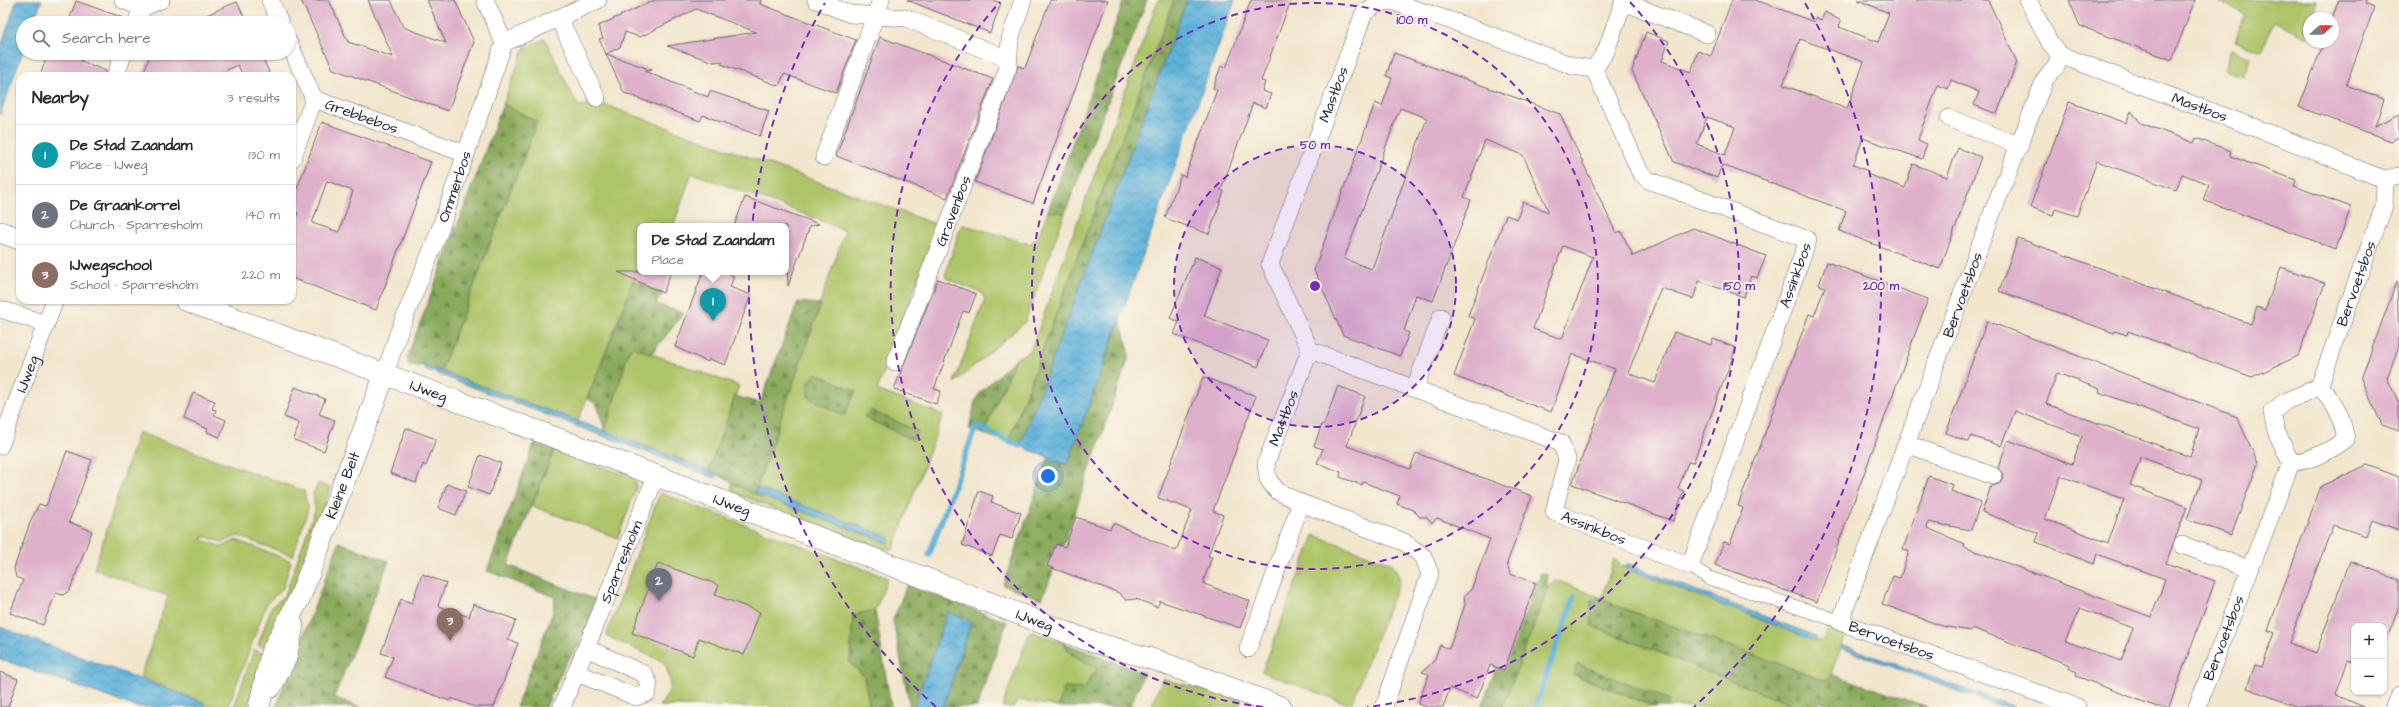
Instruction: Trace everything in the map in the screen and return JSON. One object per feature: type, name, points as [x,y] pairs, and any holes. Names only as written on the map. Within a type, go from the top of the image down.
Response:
[{"type":"street","points":[[123,0],[139,15],[162,0]]},
{"type":"street","points":[[270,0],[277,16]]},
{"type":"street","points":[[485,0],[504,43],[598,0]]},
{"type":"street","points":[[816,0],[850,14],[879,8],[1008,59]]},
{"type":"street","name":"Gravenbos","points":[[895,362],[1008,68],[1010,39],[1024,0]]},
{"type":"street","points":[[2028,0],[2050,43],[2060,55]]},
{"type":"street","name":"Mastbos","points":[[1384,707],[1430,574],[1423,556],[1404,542],[1301,503],[1277,491],[1268,479],[1266,463],[1310,350],[1270,264],[1364,13],[1376,2],[1390,1],[1455,22],[1573,66],[1594,68]]},
{"type":"street","points":[[1594,68],[1601,61],[1606,51],[1624,1],[1707,34]]},
{"type":"street","points":[[824,157],[879,8]]},
{"type":"street","points":[[559,18],[597,98]]},
{"type":"street","name":"Ommerbos","points":[[385,374],[398,334],[439,232],[504,43]]},
{"type":"street","name":"Bervoetsbos","points":[[2060,55],[2056,67],[2045,79],[2020,146],[1991,216],[1840,622],[2077,707]]},
{"type":"street","name":"Mastbos","points":[[2060,55],[2392,178]]},
{"type":"street","name":"Grebbebos","points":[[296,59],[314,99],[466,154]]},
{"type":"street","points":[[117,72],[121,60]]},
{"type":"street","name":"Assinkbos","points":[[1594,68],[1640,172],[1648,180],[1808,240],[1690,566]]},
{"type":"street","points":[[296,147],[314,99]]},
{"type":"street","points":[[1949,118],[2020,146]]},
{"type":"street","name":"Bervoetsbos","points":[[2319,387],[2384,206],[2392,178]]},
{"type":"street","points":[[0,232],[16,238]]},
{"type":"street","name":"IJweg","points":[[0,446],[54,304]]},
{"type":"street","name":"IJweg","points":[[195,304],[656,476],[1087,640],[1158,661],[1281,707]]},
{"type":"street","points":[[0,309],[46,324]]},
{"type":"street","points":[[1415,388],[1441,317]]},
{"type":"street","name":"Assinkbos","points":[[1310,350],[1561,443],[1567,459],[1554,512],[1690,566],[1709,578],[1836,620]]},
{"type":"street","name":"Kleine Belt","points":[[260,707],[286,658],[300,596],[385,374]]},
{"type":"street","points":[[2319,387],[2332,399],[2342,421],[2346,439],[2333,449],[2306,461],[2291,463],[2276,431],[2272,412],[2286,401],[2319,387]]},
{"type":"street","points":[[1907,444],[1993,476]]},
{"type":"street","name":"Bervoetsbos","points":[[2197,707],[2291,463]]},
{"type":"street","name":"Sparresholm","points":[[562,707],[656,476]]},
{"type":"street","points":[[1248,649],[1301,503]]},
{"type":"street","points":[[2182,545],[2249,569]]},
{"type":"street","points":[[576,673],[636,696],[647,693],[649,684],[644,674],[586,648]]},
{"type":"street","points":[[2394,707],[2399,695]]},
{"type":"green space","points":[[1124,0],[1147,0],[1065,213],[1048,211]]},
{"type":"green space","points":[[1158,0],[1174,0],[1008,442],[983,434],[1015,359],[1031,350]]},
{"type":"green space","points":[[1174,0],[1187,0],[1020,446],[1008,442]]},
{"type":"green space","points":[[2215,0],[2317,0],[2314,12],[2303,12],[2303,35],[2274,21],[2262,51],[2235,41],[2245,14]]},
{"type":"green space","points":[[545,39],[578,106],[600,103],[938,225],[877,390],[943,415],[893,550],[874,547],[732,492],[732,483],[755,494],[888,543],[890,538],[757,488],[845,231],[812,217],[692,173],[674,223],[659,223],[652,219],[651,223],[637,223],[637,269],[633,283],[578,421],[441,371],[537,122],[503,104],[524,48]]},
{"type":"green space","points":[[2232,49],[2251,57],[2243,77],[2224,70]]},
{"type":"green space","points":[[503,104],[537,122],[441,371],[425,366],[409,366],[407,358]]},
{"type":"green space","points":[[1048,211],[1065,213],[1025,322],[954,383],[985,299],[982,293],[946,278],[945,275],[961,226],[965,225],[1030,244],[1038,237]]},
{"type":"green space","points":[[637,268],[637,275],[642,275],[649,288],[663,293],[656,304],[684,313],[651,354],[633,347],[629,350],[605,431],[597,405],[587,398],[618,323]]},
{"type":"green space","points":[[798,302],[821,304],[754,494],[709,470],[735,396],[760,403]]},
{"type":"green space","points":[[1120,320],[1130,354],[1064,543],[1042,599],[1003,585],[1048,458],[1067,465]]},
{"type":"green space","points":[[633,347],[739,386],[709,470],[605,431],[629,350]]},
{"type":"green space","points":[[1015,359],[983,434],[969,429],[975,402],[980,393]]},
{"type":"green space","points":[[816,373],[856,391],[844,416],[808,397],[808,384]]},
{"type":"green space","points":[[870,410],[918,431],[913,440],[864,417]]},
{"type":"green space","points":[[138,432],[304,491],[308,509],[293,556],[238,536],[222,542],[204,536],[203,540],[222,547],[236,540],[291,561],[283,588],[267,603],[228,707],[203,707],[205,703],[140,677],[168,596],[94,569]]},
{"type":"green space","points":[[534,444],[554,450],[508,565],[596,600],[587,636],[565,664],[546,707],[516,707],[553,612],[555,597],[487,571]]},
{"type":"green space","points":[[554,450],[632,477],[636,482],[636,488],[618,538],[532,506]]},
{"type":"green space","points":[[318,483],[331,488],[301,570],[267,649],[258,645],[272,606],[285,595],[315,510],[313,494]]},
{"type":"green space","points":[[660,493],[888,578],[875,610],[853,615],[850,662],[864,677],[870,707],[659,706],[667,695],[670,685],[669,675],[664,662],[606,636]]},
{"type":"green space","points":[[1314,535],[1393,564],[1400,579],[1351,705],[1262,672]]},
{"type":"green space","points":[[339,542],[389,561],[334,697],[360,707],[276,707]]},
{"type":"green space","points":[[1614,559],[1623,567],[1816,641],[1824,640],[1830,622],[1848,630],[1828,681],[1613,605],[1602,598]]},
{"type":"green space","points":[[1540,573],[1547,574],[1547,590],[1503,707],[1481,707],[1527,587],[1540,580]]},
{"type":"green space","points":[[1555,581],[1561,582],[1602,598],[1591,601],[1592,626],[1788,703],[1786,707],[1667,707],[1669,700],[1577,664],[1573,675],[1656,707],[1503,707],[1549,585]]},
{"type":"green space","points":[[907,585],[1007,622],[977,707],[943,707],[971,622],[949,612],[914,707],[910,707],[893,620]]},
{"type":"green space","points":[[1602,598],[1613,605],[1827,681],[1831,674],[1928,707],[1834,707],[1820,701],[1817,707],[1786,707],[1787,703],[1592,626],[1591,601]]},
{"type":"green space","points":[[875,610],[891,707],[870,707],[864,677],[850,662],[853,615]]},
{"type":"green space","points":[[1030,631],[1064,643],[1070,653],[1097,669],[1084,689],[1064,688],[1058,707],[1019,700],[1013,707],[1002,707]]},
{"type":"green space","points":[[1064,643],[1144,673],[1130,707],[1058,707],[1064,688],[1084,689],[1097,669],[1070,653]]},
{"type":"green space","points":[[254,650],[264,654],[248,707],[234,707]]},
{"type":"green space","points":[[1577,664],[1670,700],[1667,707],[1656,707],[1573,674]]},
{"type":"green space","points":[[1162,679],[1241,699],[1238,707],[1151,707]]},
{"type":"water","points":[[17,0],[42,0],[36,16],[16,16],[16,60],[20,60],[0,115],[0,49]]},
{"type":"water","points":[[1187,0],[1235,0],[1067,465],[1020,446]]},
{"type":"water","points":[[425,366],[605,431],[718,475],[715,478],[424,369]]},
{"type":"water","points":[[757,488],[890,538],[889,543],[755,494]]},
{"type":"water","points":[[1627,564],[1816,636],[1816,641],[1623,567]]},
{"type":"water","points":[[948,611],[971,622],[943,707],[914,707]]},
{"type":"water","points":[[0,627],[205,703],[203,707],[136,707],[0,659]]},
{"type":"water","points":[[1842,645],[2015,707],[2001,707],[1841,648]]},
{"type":"building","points":[[301,0],[329,0],[348,42],[393,57],[368,0],[391,0],[403,27],[446,43],[427,0],[455,0],[474,42],[448,111],[333,69]]},
{"type":"building","points":[[655,0],[761,0],[760,4],[856,40],[836,93],[784,74],[779,86],[721,64],[723,61],[713,62],[667,46],[756,32],[696,9],[640,37],[625,32],[620,47],[606,54],[652,70],[644,71],[708,97],[710,91],[769,111],[760,136],[703,115],[700,121],[624,93],[599,39],[603,38],[598,26]]},
{"type":"building","points":[[907,0],[992,0],[1001,3],[990,33]]},
{"type":"building","points":[[1050,0],[1108,0],[1033,203],[975,182],[1018,66],[1025,68]]},
{"type":"building","points":[[1251,0],[1291,0],[1261,81],[1265,82],[1262,91],[1271,94],[1266,108],[1253,103],[1221,190],[1224,191],[1209,234],[1165,218],[1181,175],[1185,177],[1217,90],[1213,88],[1221,66],[1226,68]]},
{"type":"building","points":[[1732,0],[1756,0],[1814,22],[1815,18],[1821,20],[1825,12],[1841,21],[1839,27],[1878,42],[1889,13],[1858,0],[1988,0],[2017,62],[1997,114],[1974,105],[1979,92],[1951,80],[1948,89],[1938,85],[1923,125],[1918,140],[1927,144],[1922,159],[1863,138],[1853,165],[1868,171],[1867,174],[1905,188],[1913,164],[1947,177],[1958,148],[1981,157],[1940,269],[1839,231],[1846,211],[1722,165],[1717,178],[1674,162],[1632,71],[1646,32],[1669,41],[1662,61],[1691,72],[1698,51],[1711,56]],"holes":[[[1800,39],[1864,62],[1847,109],[1783,85]],[[1707,117],[1735,127],[1725,155],[1697,144]]]},
{"type":"building","points":[[2069,0],[2195,0],[2172,60],[2080,26]]},
{"type":"building","points":[[2339,0],[2367,0],[2365,4],[2374,8],[2346,85],[2384,99],[2375,126],[2399,114],[2399,137],[2391,141],[2299,107],[2322,48],[2339,48],[2339,12],[2334,12]]},
{"type":"building","points":[[76,1],[118,16],[71,16]]},
{"type":"building","points":[[237,2],[244,16],[205,16]]},
{"type":"building","points":[[880,37],[993,79],[947,198],[836,156]]},
{"type":"building","points":[[1394,53],[1560,114],[1616,233],[1621,231],[1633,256],[1693,228],[1766,256],[1757,278],[1751,276],[1744,297],[1699,281],[1693,299],[1661,288],[1628,373],[1655,383],[1674,332],[1711,345],[1713,339],[1736,348],[1693,463],[1688,462],[1678,489],[1684,491],[1673,521],[1572,484],[1615,369],[1572,354],[1551,412],[1454,376],[1475,319],[1468,316],[1506,215],[1517,219],[1523,202],[1549,212],[1523,155],[1485,140],[1464,197],[1471,200],[1433,301],[1416,295],[1404,331],[1409,333],[1400,356],[1343,335],[1314,270],[1375,103],[1382,106],[1392,78],[1386,76]],"holes":[[[1400,108],[1427,118],[1372,269],[1344,259]],[[1563,246],[1593,257],[1562,339],[1533,329]]]},
{"type":"building","points":[[46,60],[81,60],[106,71],[106,72],[41,72]]},
{"type":"building","points":[[148,60],[263,60],[269,72],[241,72],[238,65],[223,72],[144,72]]},
{"type":"building","points":[[2069,102],[2126,123],[2131,111],[2141,123],[2194,143],[2196,138],[2231,151],[2230,156],[2296,180],[2294,186],[2351,207],[2336,249],[2203,200],[2209,184],[2182,174],[2176,190],[2097,161],[2077,216],[2055,209],[2053,215],[2030,207]]},
{"type":"building","points":[[322,122],[431,162],[376,310],[296,280],[296,218],[298,213],[296,212],[296,191]],"holes":[[[327,181],[353,191],[339,232],[312,223]]]},
{"type":"building","points":[[745,197],[819,224],[810,226],[788,286],[789,223],[735,223]]},
{"type":"building","points":[[2018,238],[2251,324],[2257,307],[2265,310],[2281,267],[2325,283],[2298,356],[2252,377],[2128,331],[2127,335],[2115,331],[2114,333],[1999,291]]},
{"type":"building","points":[[1195,257],[1222,267],[1204,316],[1268,340],[1258,367],[1174,334],[1179,322],[1170,318]]},
{"type":"building","points":[[1827,262],[1928,299],[1817,602],[1715,565],[1724,542],[1730,544],[1743,508],[1738,506],[1809,314],[1814,316],[1825,287],[1819,285]]},
{"type":"building","points":[[618,272],[637,272],[637,275],[670,275],[663,293]]},
{"type":"building","points":[[702,275],[734,276],[730,287],[751,295],[725,365],[709,359],[708,362],[675,347]]},
{"type":"building","points":[[938,279],[976,294],[969,313],[963,311],[934,389],[941,391],[936,404],[894,389]]},
{"type":"building","points":[[2397,281],[2399,346],[2387,378],[2399,403],[2399,431],[2382,425],[2361,379]]},
{"type":"building","points":[[1987,321],[2237,417],[2258,463],[2231,535],[2187,519],[2202,480],[2141,457],[2130,485],[2187,507],[2166,563],[2215,581],[2169,707],[2157,707],[2076,676],[2077,672],[2068,668],[2070,665],[1972,628],[1971,631],[1942,626],[1882,604],[1893,576],[1900,578],[1909,551],[1903,549],[1929,476],[1953,485],[1951,491],[1981,502],[1971,530],[1928,522],[1927,528],[1965,544],[1964,547],[2151,617],[2160,594],[2165,579],[2097,554],[2094,564],[2036,542],[2039,533],[1982,512],[1991,486],[1999,484],[2002,479],[2003,474],[1998,468],[2008,440],[2072,464],[2082,436],[2015,411],[2001,446],[1971,436],[1969,442],[1946,433]],"holes":[[[2057,373],[2100,389],[2099,392],[2199,429],[2190,457],[2046,404]],[[2061,476],[2124,499],[2108,543],[2045,519]],[[2080,608],[2133,628],[2121,661],[2065,641]]]},
{"type":"building","points":[[1203,377],[1256,396],[1213,511],[1223,515],[1208,556],[1212,557],[1204,579],[1204,584],[1250,601],[1240,628],[1160,601],[1157,607],[1136,599],[1126,600],[1119,593],[1047,566],[1056,544],[1065,547],[1076,517],[1110,529],[1113,523],[1176,551],[1192,510],[1158,498]]},
{"type":"building","points":[[1338,386],[1365,396],[1347,446],[1410,469],[1416,453],[1532,496],[1507,563],[1510,574],[1536,583],[1504,670],[1490,665],[1477,699],[1450,688],[1443,707],[1427,707],[1418,704],[1429,674],[1422,672],[1434,661],[1440,645],[1449,649],[1465,605],[1464,596],[1471,590],[1490,539],[1437,518],[1432,523],[1427,517],[1420,517],[1413,510],[1397,504],[1400,496],[1363,482],[1362,485],[1340,477],[1341,472],[1317,463],[1323,449],[1314,446]]},
{"type":"building","points":[[295,387],[325,399],[319,414],[335,420],[324,451],[294,440],[299,423],[284,417]]},
{"type":"building","points":[[193,393],[215,401],[212,409],[216,410],[214,415],[226,420],[220,437],[207,432],[208,429],[184,419]]},
{"type":"building","points":[[406,428],[436,439],[426,466],[423,464],[416,483],[390,473]]},
{"type":"building","points":[[67,451],[92,460],[69,522],[92,531],[70,590],[63,595],[56,593],[43,625],[10,613],[23,580],[16,577],[14,568],[31,520],[39,504],[46,506]]},
{"type":"building","points":[[480,455],[501,463],[489,495],[468,487]]},
{"type":"building","points":[[2367,465],[2399,477],[2399,530],[2372,520],[2366,536],[2333,525],[2289,643],[2316,653],[2350,561],[2399,580],[2399,606],[2387,639],[2387,623],[2351,623],[2351,661],[2348,660],[2336,695],[2364,707],[2298,707],[2247,688],[2255,665],[2262,667],[2275,633],[2268,630],[2321,486]]},
{"type":"building","points":[[447,484],[466,491],[456,515],[438,508]]},
{"type":"building","points":[[979,491],[993,496],[991,502],[1021,513],[1012,539],[1000,535],[992,556],[962,545]]},
{"type":"building","points":[[658,563],[719,585],[715,595],[760,612],[744,655],[699,638],[693,656],[632,633]]},
{"type":"building","points":[[422,574],[446,583],[438,606],[469,617],[473,604],[516,620],[508,640],[518,643],[494,707],[475,707],[451,698],[450,701],[385,677],[393,657],[381,653],[401,599],[412,603]]},
{"type":"building","points":[[0,672],[18,679],[8,707],[0,707]]},
{"type":"waterway","points":[[929,555],[976,426],[1020,446]]},
{"type":"waterway","points":[[1535,707],[1574,597]]},
{"type":"place","name":"De Stad Zaandam","points":[[713,321]]},
{"type":"place","name":"De Graankorrel","points":[[659,601]]},
{"type":"place","name":"IJwegschool","points":[[450,641]]}]
